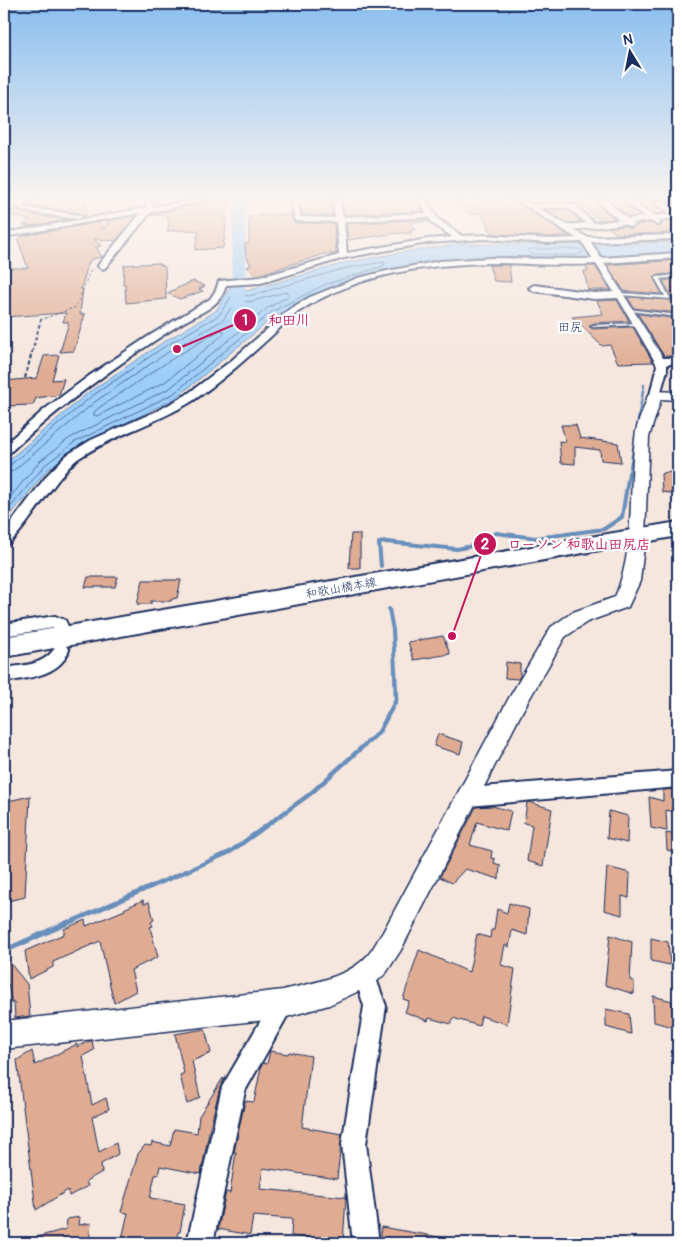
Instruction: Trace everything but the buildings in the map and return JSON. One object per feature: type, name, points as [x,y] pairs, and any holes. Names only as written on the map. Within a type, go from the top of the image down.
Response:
[{"type":"main road","name":"和歌山橋本線","points":[[4,660],[61,644],[635,544],[678,530]]},
{"type":"main road","name":"和歌山橋本線","points":[[635,544],[678,543]]},
{"type":"main road","name":"和歌山橋本線","points":[[4,647],[61,644]]},
{"type":"street","points":[[102,266],[108,258]]},
{"type":"street","points":[[4,450],[66,398],[134,350],[188,315],[214,301],[218,297],[222,283],[261,280],[336,258]]},
{"type":"street","points":[[4,541],[61,467],[74,456],[111,435],[175,406],[222,373],[302,305],[342,287],[429,265],[480,261],[627,258]]},
{"type":"street","points":[[4,1035],[283,1004],[328,992],[364,975],[377,964],[392,941],[516,704],[558,632],[580,617],[622,602],[631,581],[642,437],[662,370],[659,361],[636,324],[630,310],[598,260]]},
{"type":"street","points":[[534,288],[594,296],[620,295]]},
{"type":"street","points":[[659,361],[678,361]]},
{"type":"street","points":[[655,395],[678,396]]},
{"type":"street","points":[[4,630],[55,622],[60,624],[61,644],[61,656],[54,663],[41,668],[4,674]]},
{"type":"street","points":[[469,796],[678,779]]},
{"type":"street","points":[[364,975],[375,1006],[354,1144],[366,1243]]},
{"type":"street","points":[[200,1243],[234,1086],[283,1004]]},
{"type":"lane","points":[[668,298],[657,278],[678,276]]},
{"type":"lane","points":[[620,295],[678,299]]},
{"type":"lane","points":[[630,310],[677,316],[678,322]]},
{"type":"lane","points":[[593,326],[636,324]]},
{"type":"path","points":[[25,378],[40,319],[76,307],[90,270],[102,266]]},
{"type":"water","points":[[370,258],[469,258],[436,261],[387,270],[326,289],[275,316],[176,398],[77,447],[48,469],[4,523],[4,464],[89,392],[162,343],[216,311],[231,286],[243,285],[247,291],[345,263]]},
{"type":"water","points":[[520,258],[602,258],[575,260]]},
{"type":"waterway","points":[[238,312],[239,258]]},
{"type":"waterway","points":[[629,474],[644,385]]},
{"type":"waterway","points":[[381,566],[379,543],[387,542],[457,549],[477,545],[496,533],[536,538],[604,529],[622,517],[629,473]]},
{"type":"waterway","points":[[389,609],[393,630],[395,671]]},
{"type":"waterway","points":[[66,924],[230,852],[310,794],[379,732],[396,700],[395,670]]},
{"type":"waterway","points":[[4,951],[69,922]]},
{"type":"place","name":"和田川","points":[[177,349]]},
{"type":"place","name":"ローソン 和歌山田尻店","points":[[452,636]]},
{"type":"district","name":"田尻","points":[[570,327]]}]
